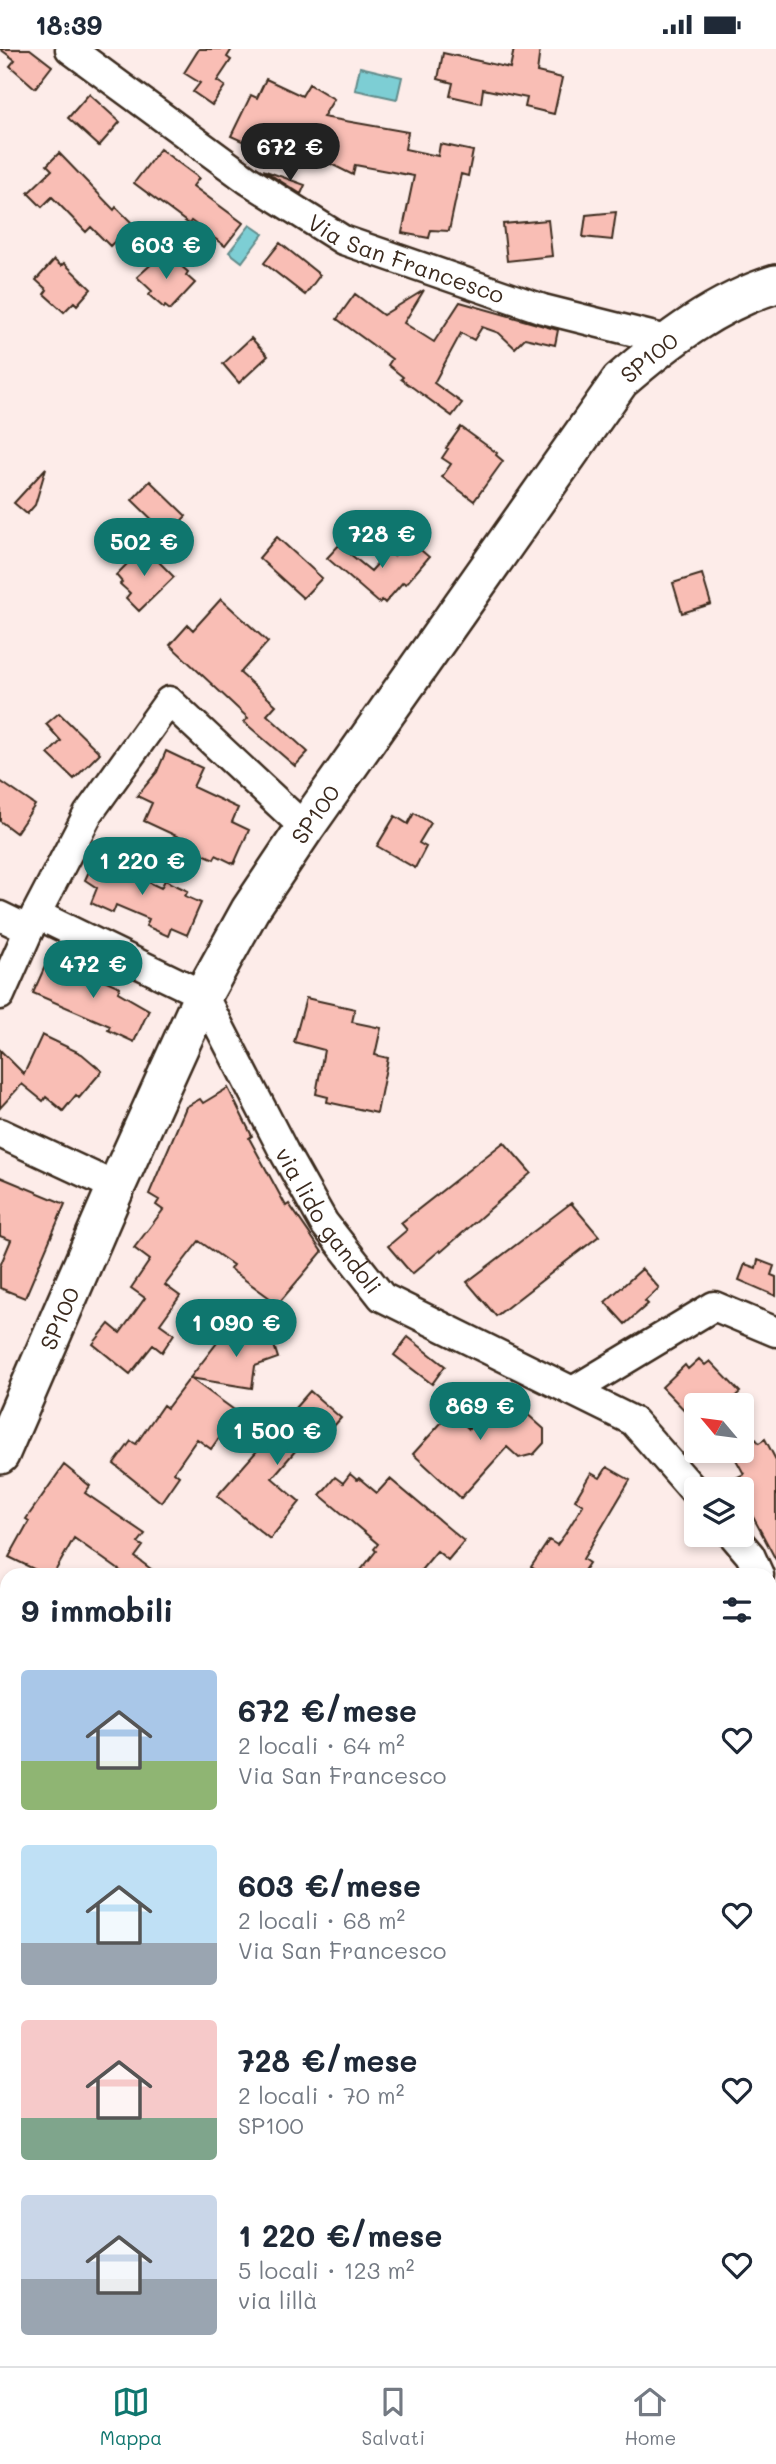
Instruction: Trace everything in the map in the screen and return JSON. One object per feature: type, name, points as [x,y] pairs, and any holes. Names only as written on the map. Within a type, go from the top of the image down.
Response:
[{"type":"main road","name":"SP100","points":[[0,1455],[203,995],[250,910],[620,381],[667,340],[750,292],[776,284]]},
{"type":"street","name":"Via San Francesco","points":[[84,53],[248,180],[343,240],[543,309],[667,340]]},
{"type":"street","points":[[0,995],[33,922],[89,814],[169,701],[305,828]]},
{"type":"street","points":[[0,916],[33,922],[203,995]]},
{"type":"street","name":"via lido gandoli","points":[[203,995],[324,1223],[382,1297],[633,1420],[684,1479]]},
{"type":"street","points":[[0,1133],[116,1187]]},
{"type":"street","points":[[573,1391],[714,1306],[776,1332]]},
{"type":"street","points":[[743,1547],[756,1568]]},
{"type":"water","points":[[360,67],[402,77],[397,99],[355,90]]},
{"type":"water","points":[[250,225],[263,234],[242,262],[229,252]]},
{"type":"building","points":[[0,49],[30,49],[52,66],[35,88],[10,66],[15,60]]},
{"type":"building","points":[[199,49],[232,49],[227,57],[231,60],[217,81],[225,86],[212,105],[193,92],[200,83],[184,73]]},
{"type":"building","points":[[514,49],[540,49],[537,72],[562,78],[554,114],[525,107],[527,98],[483,89],[481,103],[450,96],[453,83],[438,79],[443,53],[510,68]]},
{"type":"building","points":[[266,79],[302,96],[309,84],[334,99],[323,117],[408,132],[405,149],[438,156],[440,144],[473,151],[468,176],[461,174],[449,231],[431,230],[429,238],[402,233],[414,176],[355,165],[353,175],[261,129],[253,146],[231,136],[251,95],[257,98]]},
{"type":"building","points":[[89,94],[120,122],[99,146],[68,118]]},
{"type":"building","points":[[160,149],[199,178],[193,186],[243,223],[225,246],[191,221],[189,224],[134,183]]},
{"type":"building","points":[[59,153],[114,210],[116,207],[135,226],[123,239],[120,236],[110,246],[91,227],[86,232],[52,197],[42,207],[28,193],[52,170],[47,165]]},
{"type":"building","points":[[263,170],[305,185],[301,194]]},
{"type":"building","points":[[616,212],[612,240],[583,237],[586,215]]},
{"type":"building","points":[[548,220],[552,256],[507,261],[503,224]]},
{"type":"building","points":[[280,243],[320,275],[305,295],[264,263]]},
{"type":"building","points":[[165,252],[188,272],[186,275],[195,283],[170,310],[149,295],[152,291],[137,277]]},
{"type":"building","points":[[54,260],[61,266],[64,263],[91,289],[77,305],[74,302],[64,312],[44,294],[47,290],[36,280]]},
{"type":"building","points":[[424,290],[404,323],[434,342],[460,302],[558,330],[555,345],[525,338],[515,348],[499,333],[482,327],[474,340],[461,333],[434,383],[462,403],[452,416],[401,379],[403,377],[388,365],[392,359],[337,319],[355,294],[383,315]]},
{"type":"building","points":[[251,338],[268,356],[239,383],[223,364]]},
{"type":"building","points":[[461,427],[497,453],[503,461],[474,501],[442,477],[451,464],[442,458]]},
{"type":"building","points":[[46,468],[35,505],[27,514],[14,503]]},
{"type":"building","points":[[150,481],[186,516],[168,535],[132,500]]},
{"type":"building","points":[[277,537],[322,578],[303,598],[259,558]]},
{"type":"building","points":[[408,539],[429,557],[385,603],[382,600],[379,603],[327,558],[339,545],[371,571],[389,551],[394,556]]},
{"type":"building","points":[[144,547],[174,577],[139,611],[126,598],[130,593],[120,584],[122,582],[116,575]]},
{"type":"building","points":[[702,574],[711,604],[682,613],[673,583]]},
{"type":"building","points":[[221,599],[268,642],[240,673],[276,705],[267,715],[308,752],[295,766],[244,722],[248,718],[170,645],[188,625],[193,630]]},
{"type":"building","points":[[59,713],[100,753],[74,779],[48,754],[61,741],[46,724]]},
{"type":"building","points":[[166,751],[202,768],[193,787],[238,808],[232,822],[249,830],[234,864],[216,855],[214,859],[181,844],[183,839],[144,821],[152,803],[137,796],[157,772]]},
{"type":"building","points":[[0,781],[35,805],[16,833],[0,821]]},
{"type":"building","points":[[414,813],[431,823],[419,843],[426,847],[415,868],[377,846],[395,816],[408,824]]},
{"type":"building","points":[[111,857],[134,867],[131,874],[161,888],[165,880],[188,891],[185,896],[201,903],[187,935],[171,928],[168,936],[146,926],[149,919],[116,905],[113,913],[91,903],[97,888],[85,880],[95,858],[107,864]]},
{"type":"building","points":[[46,964],[83,980],[86,972],[120,987],[118,992],[149,1010],[134,1042],[108,1030],[110,1026],[33,993]]},
{"type":"building","points":[[306,998],[355,1009],[352,1022],[381,1028],[375,1055],[388,1058],[377,1113],[327,1102],[328,1097],[316,1094],[324,1050],[294,1042]]},
{"type":"building","points":[[42,1035],[82,1054],[102,1071],[79,1098],[76,1095],[63,1111],[46,1097],[43,1101],[22,1084],[0,1108],[0,1050],[24,1074]]},
{"type":"building","points":[[228,1088],[252,1136],[249,1138],[286,1206],[289,1204],[322,1252],[278,1304],[230,1269],[233,1265],[199,1241],[165,1285],[180,1296],[160,1324],[174,1334],[162,1352],[153,1345],[130,1374],[93,1344],[109,1324],[120,1333],[145,1298],[131,1288],[150,1260],[134,1248],[163,1210],[156,1205],[159,1200],[149,1194],[186,1107],[200,1099],[203,1103]]},
{"type":"building","points":[[504,1142],[531,1173],[412,1274],[388,1246],[407,1230],[401,1223]]},
{"type":"building","points":[[0,1177],[65,1204],[25,1298],[0,1288],[0,1266],[11,1240],[0,1236]]},
{"type":"building","points":[[571,1203],[599,1236],[496,1316],[467,1282]]},
{"type":"building","points":[[758,1260],[774,1266],[771,1275],[776,1277],[776,1296],[739,1280],[745,1264],[756,1268]]},
{"type":"building","points":[[642,1269],[659,1288],[645,1301],[648,1304],[625,1324],[605,1302]]},
{"type":"building","points":[[230,1326],[247,1341],[270,1333],[278,1358],[255,1366],[252,1388],[190,1378]]},
{"type":"building","points":[[408,1337],[445,1366],[432,1384],[394,1355]]},
{"type":"building","points":[[699,1359],[705,1365],[710,1361],[740,1392],[684,1393],[684,1410],[662,1387],[685,1365],[688,1369]]},
{"type":"building","points":[[190,1378],[237,1412],[211,1449],[197,1439],[174,1472],[179,1476],[161,1502],[114,1464],[131,1441],[136,1444],[163,1405],[167,1408]]},
{"type":"building","points":[[507,1387],[530,1408],[526,1413],[544,1429],[544,1443],[534,1454],[519,1458],[507,1447],[461,1498],[413,1454],[451,1412],[469,1429]]},
{"type":"building","points":[[310,1391],[341,1418],[318,1444],[308,1436],[272,1478],[300,1502],[270,1539],[217,1496]]},
{"type":"building","points":[[756,1439],[759,1443],[765,1439],[776,1460],[776,1560],[754,1519],[754,1477],[738,1477],[744,1474],[738,1463],[754,1463]]},
{"type":"building","points":[[64,1465],[90,1486],[85,1493],[145,1534],[138,1543],[143,1546],[135,1557],[150,1568],[116,1568],[74,1538],[57,1568],[32,1568],[9,1557],[29,1521],[26,1519]]},
{"type":"building","points":[[607,1467],[630,1480],[583,1559],[589,1563],[586,1568],[531,1567],[549,1540],[557,1545],[565,1534],[583,1505],[575,1500],[591,1473],[600,1478]]},
{"type":"building","points":[[350,1474],[377,1493],[390,1479],[464,1541],[448,1560],[437,1551],[423,1568],[363,1568],[376,1551],[374,1549],[378,1544],[320,1495],[335,1477],[343,1483]]}]
